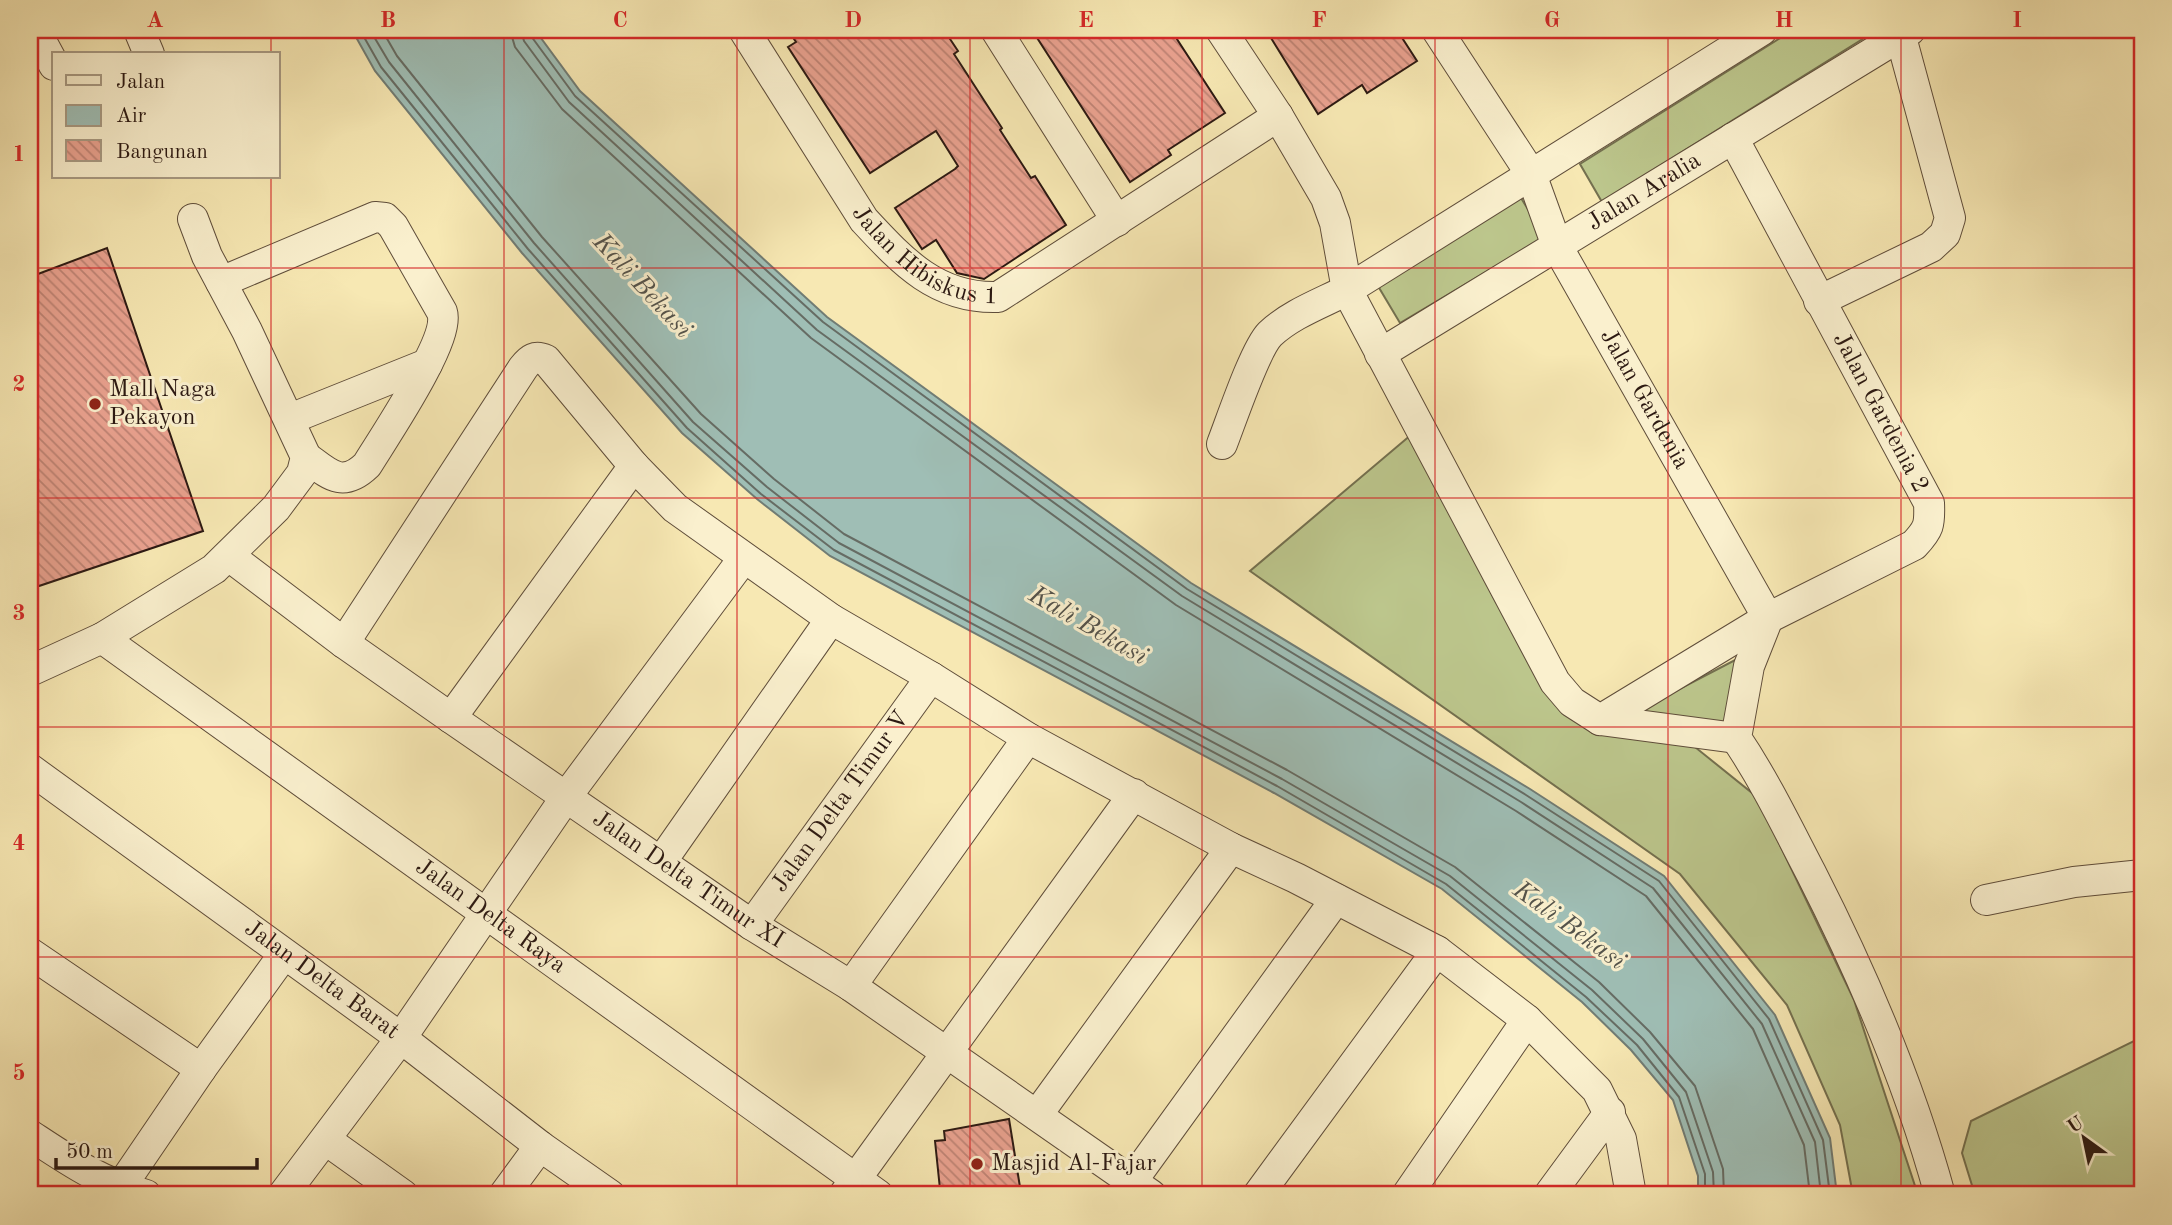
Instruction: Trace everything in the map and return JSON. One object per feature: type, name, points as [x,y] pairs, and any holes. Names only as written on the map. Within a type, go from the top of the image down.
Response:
[{"type":"street","points":[[36,30],[52,61]]},
{"type":"street","points":[[139,30],[148,52]]},
{"type":"street","name":"Jalan Hibiskus 1","points":[[744,30],[864,220],[888,246],[924,277],[954,292],[976,298],[998,297],[1279,116]]},
{"type":"street","points":[[996,30],[1117,221]]},
{"type":"street","points":[[1221,30],[1279,116],[1330,208],[1347,290],[1555,682],[1572,702],[1600,720],[1735,738]]},
{"type":"street","name":"Jalan Gardenia","points":[[1437,30],[1531,174],[1556,246],[1768,618]]},
{"type":"street","points":[[1222,444],[1268,337],[1294,318],[1347,290],[1762,30]]},
{"type":"street","points":[[1819,300],[1931,247],[1945,234],[1950,218],[1903,32]]},
{"type":"street","name":"Jalan Aralia","points":[[1380,354],[1903,32]]},
{"type":"street","name":"Jalan Gardenia 2","points":[[1600,720],[1768,618],[1914,545],[1930,523],[1928,503],[1733,138]]},
{"type":"street","points":[[193,219],[200,241],[290,419],[306,457],[331,475],[344,479],[357,474],[367,464],[427,364],[442,331],[444,319],[393,226],[385,218],[375,217],[221,282]]},
{"type":"street","points":[[344,643],[523,368],[534,358],[546,360],[634,466],[675,508],[831,620],[931,677],[1028,738],[1231,848],[1437,951],[1527,1020],[1597,1090],[1621,1139],[1631,1195]]},
{"type":"street","points":[[290,419],[427,364]]},
{"type":"street","points":[[30,671],[102,638],[214,569],[276,508],[302,473],[306,457]]},
{"type":"street","points":[[451,718],[634,466]]},
{"type":"street","name":"Jalan Delta Timur XI","points":[[229,556],[344,643],[451,718],[752,925],[851,986],[1141,1188]]},
{"type":"street","points":[[283,1195],[401,1038],[566,797],[743,559]]},
{"type":"street","points":[[1768,618],[1749,666],[1735,738],[1764,780],[1831,912],[1861,979],[1909,1103],[1940,1195]]},
{"type":"street","points":[[661,862],[831,620]]},
{"type":"street","name":"Jalan Delta Raya","points":[[102,638],[487,914],[859,1190]]},
{"type":"street","name":"Jalan Delta Timur V","points":[[752,925],[931,677]]},
{"type":"street","points":[[851,986],[1028,738]]},
{"type":"street","name":"Jalan Delta Barat","points":[[30,769],[401,1038],[540,1146],[610,1195]]},
{"type":"street","points":[[859,1190],[946,1052],[1134,794]]},
{"type":"street","points":[[1037,1115],[1231,848]]},
{"type":"street","points":[[1986,900],[2074,881],[2142,874]]},
{"type":"street","points":[[1141,1188],[1336,899]]},
{"type":"street","points":[[1258,1195],[1437,951]]},
{"type":"street","points":[[30,953],[201,1069]]},
{"type":"street","points":[[30,1135],[84,1171],[133,1191],[201,1069],[284,954]]},
{"type":"street","points":[[1406,1195],[1527,1020]]},
{"type":"street","points":[[1549,1195],[1609,1112]]},
{"type":"street","points":[[326,1140],[403,1195]]},
{"type":"street","points":[[504,1195],[540,1146]]},
{"type":"green space","points":[[1793,30],[1877,30],[1602,202],[1580,164]]},
{"type":"green space","points":[[1521,198],[1545,237],[1400,323],[1378,286]]},
{"type":"green space","points":[[1412,434],[1556,692],[1695,747],[1757,797],[1854,1000],[1918,1195],[1853,1195],[1840,1125],[1787,1005],[1680,874],[1250,571]]},
{"type":"green space","points":[[1739,658],[1742,668],[1721,732],[1637,711]]},
{"type":"green space","points":[[2142,1037],[2142,1195],[1975,1195],[1962,1153],[1971,1121]]},
{"type":"water","name":"Kali Bekasi","points":[[352,30],[535,30],[580,91],[827,317],[1191,583],[1530,789],[1664,876],[1775,1015],[1830,1138],[1837,1195],[1698,1195],[1698,1176],[1673,1100],[1631,1050],[1582,1002],[1442,889],[1274,793],[830,556],[757,499],[682,433],[522,253],[375,71]]},
{"type":"building","points":[[788,30],[944,30],[958,51],[954,54],[1002,128],[1000,130],[1031,178],[1035,176],[1066,225],[984,279],[957,273],[936,240],[922,249],[895,208],[958,166],[936,131],[870,173],[788,47],[796,42]]},
{"type":"building","points":[[1032,30],[1171,30],[1225,113],[1168,150],[1171,155],[1130,182]]},
{"type":"building","points":[[1266,30],[1397,30],[1417,61],[1367,93],[1362,85],[1318,114]]},
{"type":"building","name":"Mall Naga Pekayon","points":[[107,248],[203,531],[30,589],[30,277]]},
{"type":"building","name":"Masjid Al-Fajar","points":[[1009,1119],[1020,1187],[971,1195],[959,1195],[958,1189],[940,1189],[935,1141],[945,1140],[944,1131]]},
{"type":"place","name":"Mall Naga Pekayon","points":[[95,404]]},
{"type":"place","name":"Masjid Al-Fajar","points":[[977,1164]]}]
